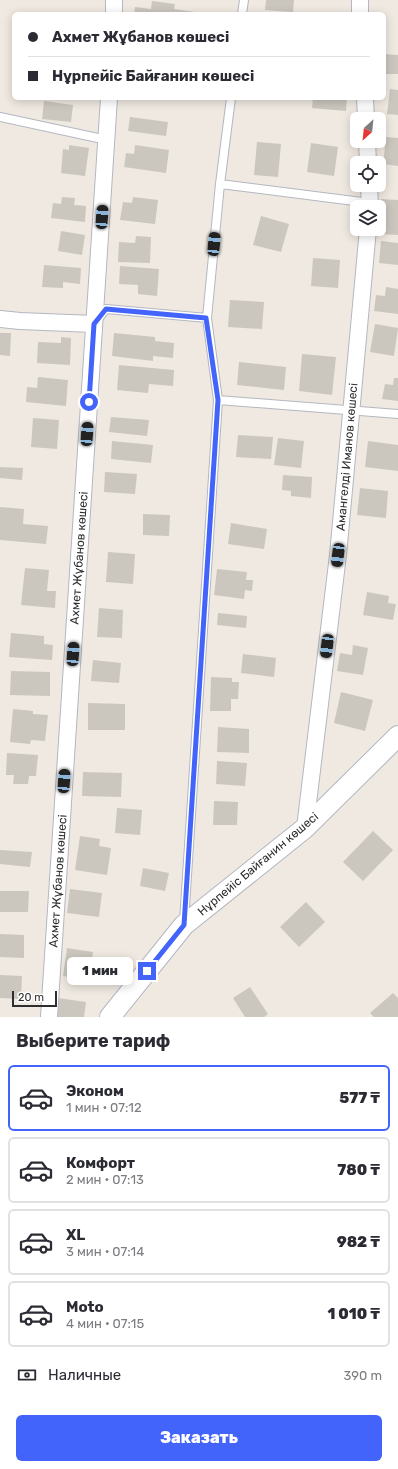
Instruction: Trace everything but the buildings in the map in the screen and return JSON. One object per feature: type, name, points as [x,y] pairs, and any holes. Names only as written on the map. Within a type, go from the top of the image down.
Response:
[{"type":"street","points":[[114,0],[114,12]]},
{"type":"street","points":[[360,0],[360,12]]},
{"type":"street","name":"Ахмет Жұбанов көшесі","points":[[49,1017],[109,100]]},
{"type":"street","points":[[365,100],[366,112]]},
{"type":"street","name":"Амангелді Иманов көшесі","points":[[305,828],[338,555],[367,236]]},
{"type":"street","points":[[0,318],[20,321],[94,324]]},
{"type":"street","name":"Нұрпейіс Байғанин көшесі","points":[[110,1017],[184,925],[305,828],[398,736]]},
{"type":"lane","points":[[242,12],[244,0]]},
{"type":"lane","points":[[184,925],[218,400],[206,318],[220,184],[231,100]]},
{"type":"lane","points":[[0,117],[107,140]]},
{"type":"lane","points":[[220,184],[350,202]]},
{"type":"lane","points":[[94,324],[106,309],[206,318]]},
{"type":"lane","points":[[218,400],[398,414]]},
{"type":"route","points":[[89,402],[94,324],[106,309],[206,318],[218,400],[184,925],[147,971]]}]
